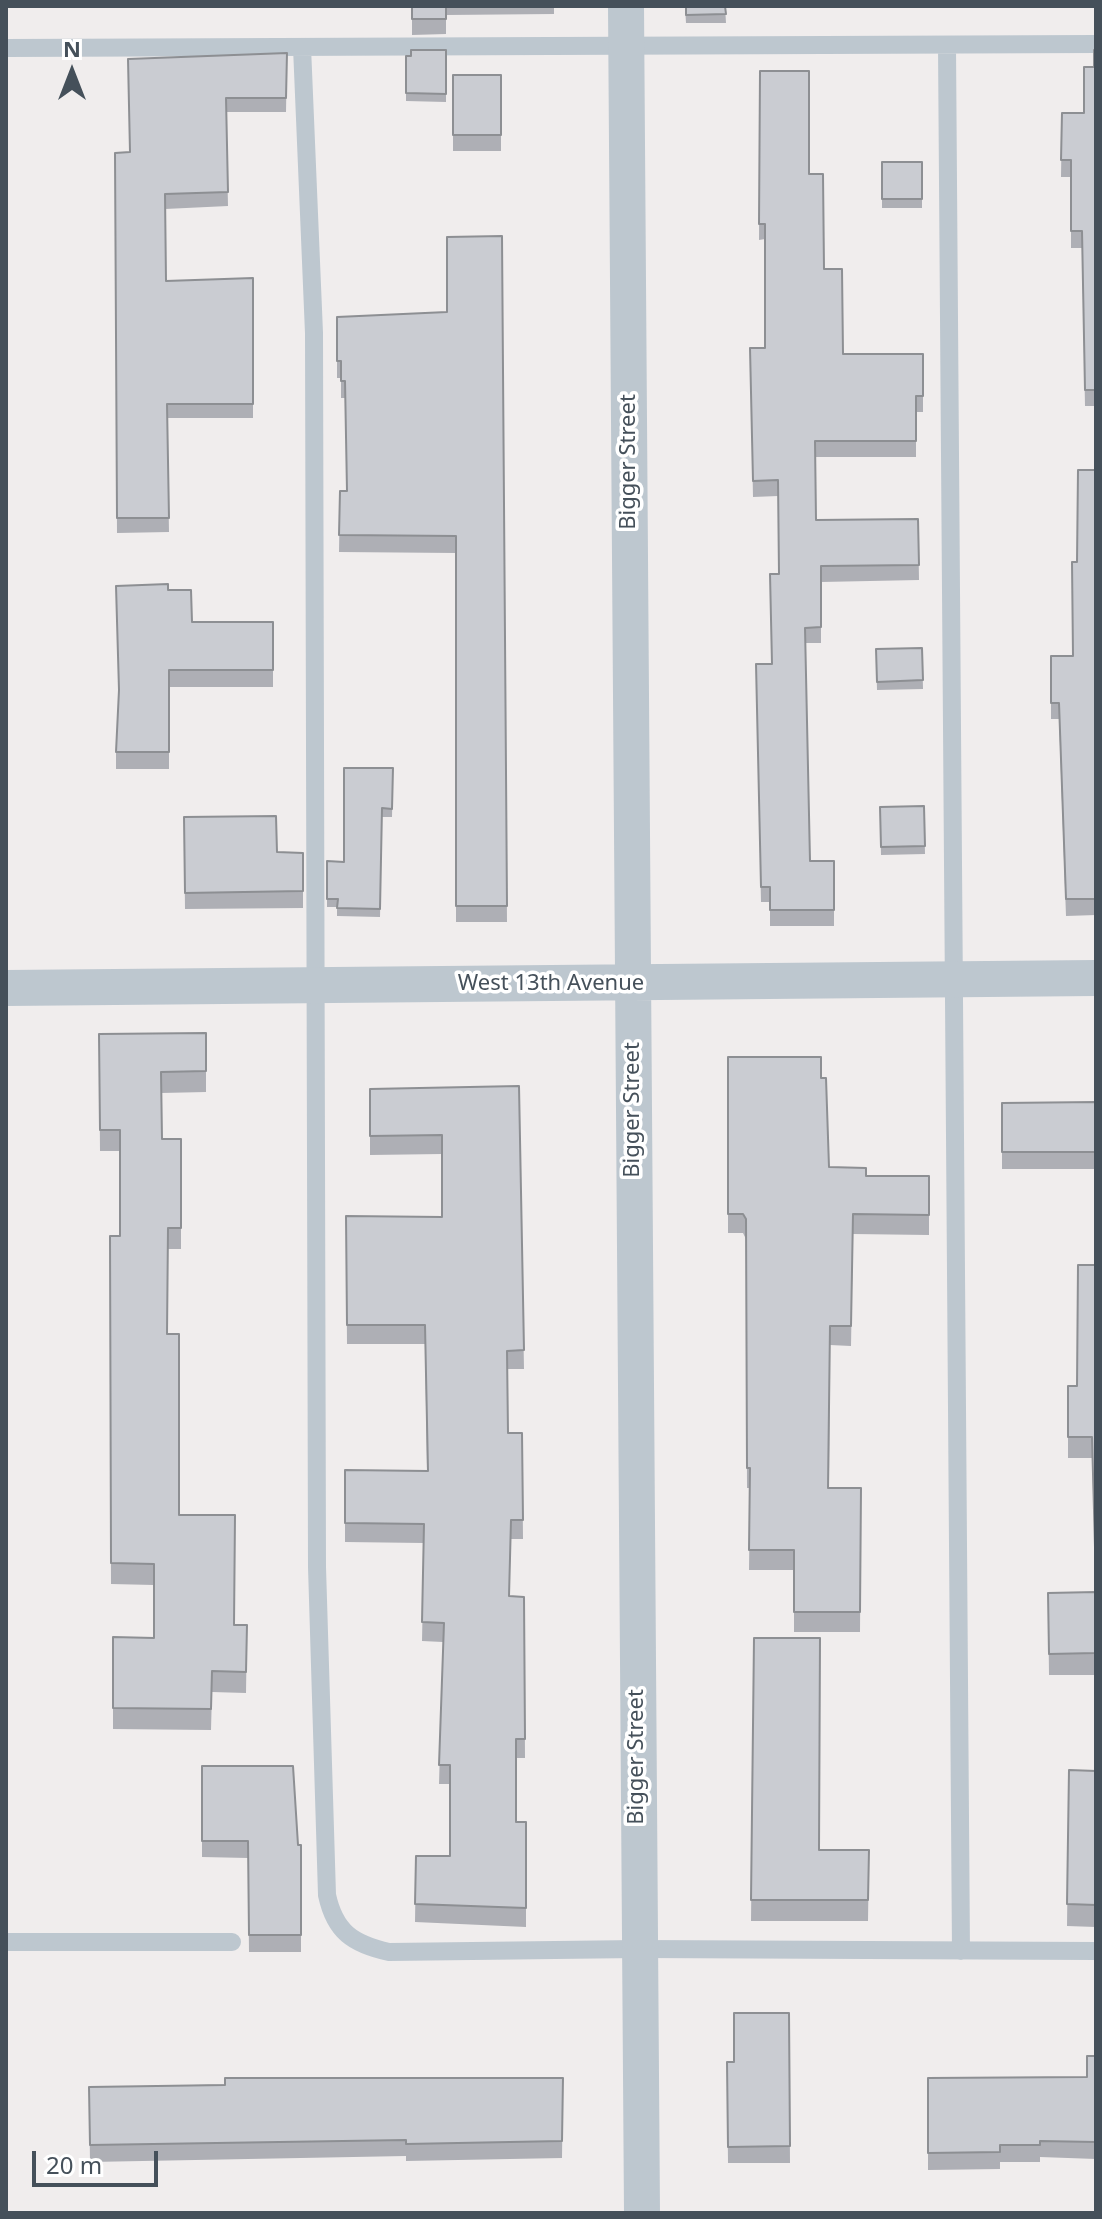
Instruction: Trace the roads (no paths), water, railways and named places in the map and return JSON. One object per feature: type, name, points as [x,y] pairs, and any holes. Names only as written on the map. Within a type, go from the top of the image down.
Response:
[{"type":"street","name":"Bigger Street","points":[[626,6],[642,2213]]},
{"type":"street","name":"West 13th Avenue","points":[[6,988],[1096,978]]},
{"type":"lane","points":[[6,48],[1096,44]]},
{"type":"lane","points":[[947,46],[961,1951]]},
{"type":"lane","points":[[302,47],[314,333],[313,754],[318,985],[317,1567],[327,1895],[332,1918],[354,1941],[389,1952],[638,1949],[1096,1951]]},
{"type":"lane","points":[[6,1942],[232,1942]]}]
